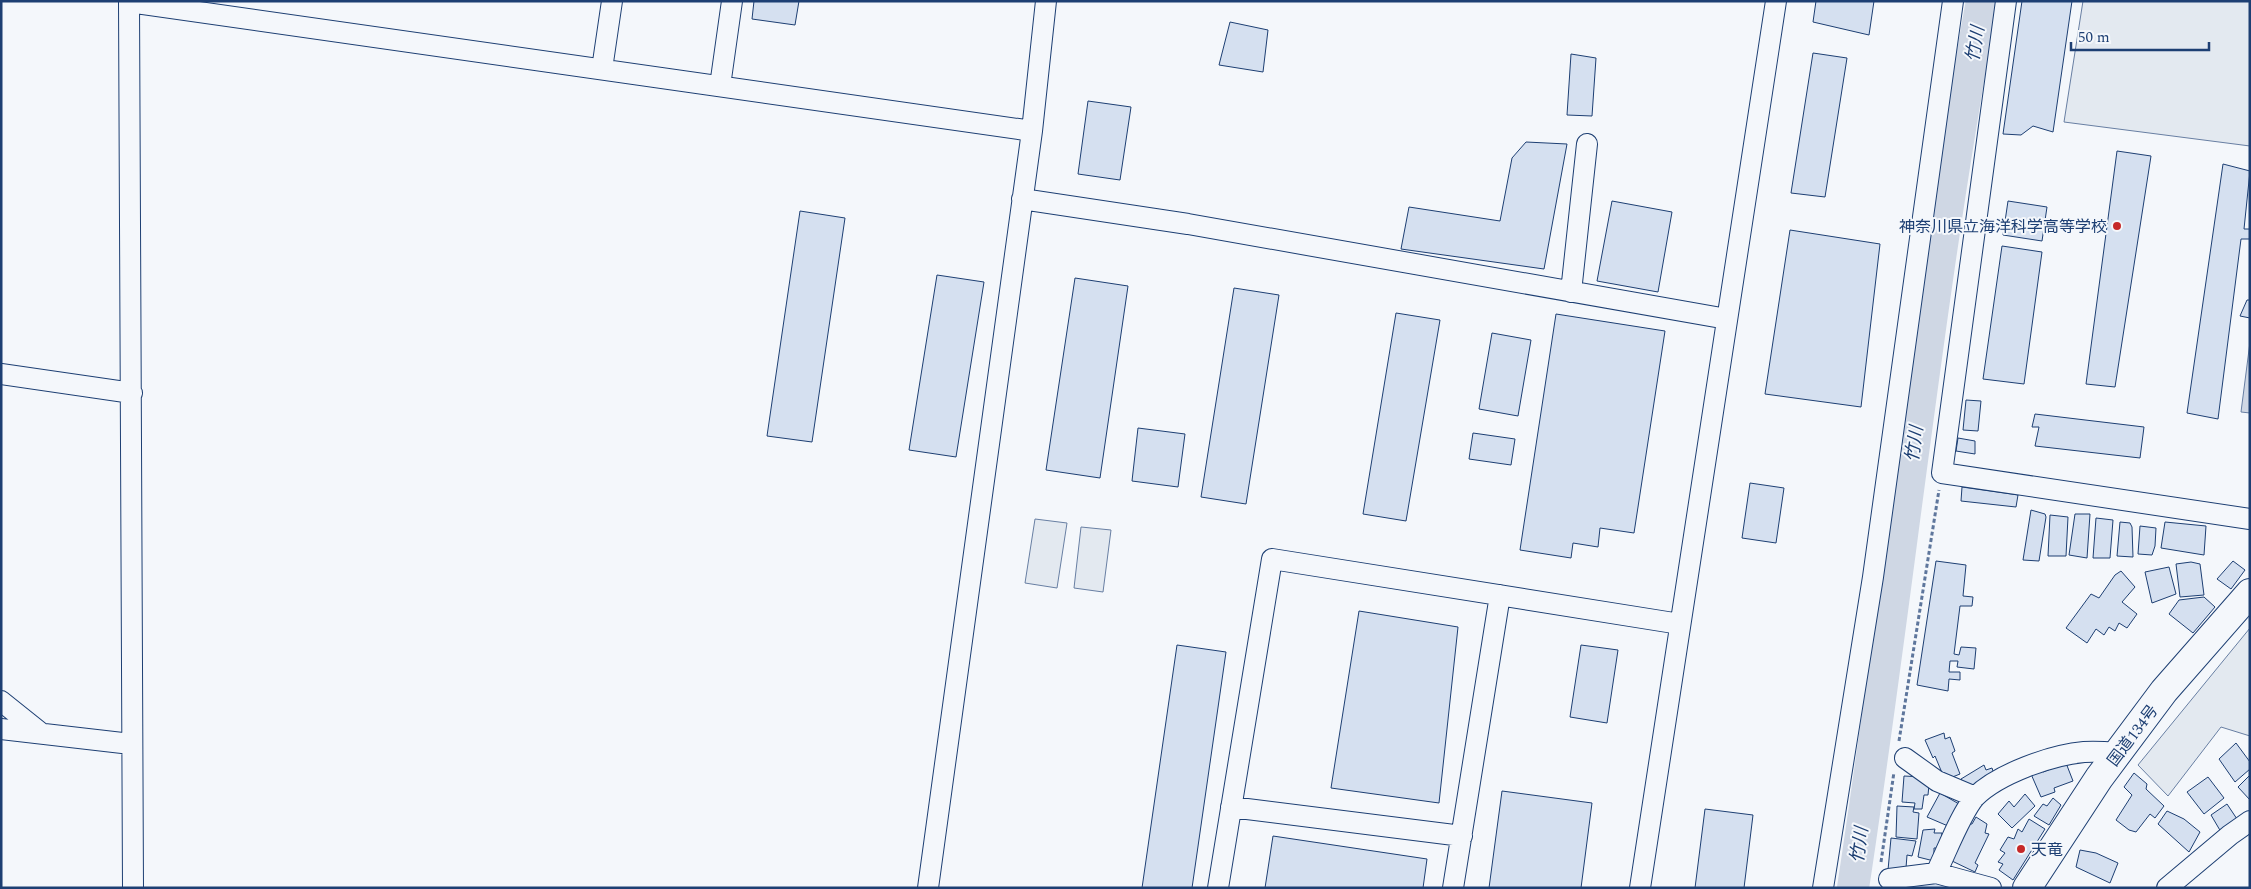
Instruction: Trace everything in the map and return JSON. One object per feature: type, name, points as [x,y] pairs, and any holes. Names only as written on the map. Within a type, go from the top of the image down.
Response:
[{"type":"highway","name":"国道134号","points":[[2027,888],[2060,834],[2164,691],[2250,592]]},
{"type":"street","points":[[602,69],[612,1]]},
{"type":"street","points":[[720,86],[732,1]]},
{"type":"street","points":[[928,888],[1032,130],[1046,1]]},
{"type":"street","points":[[1640,888],[1776,1]]},
{"type":"street","points":[[1823,888],[1873,577],[1952,1]]},
{"type":"street","points":[[2006,1],[1942,473],[2250,519]]},
{"type":"street","points":[[133,888],[129,2],[1032,130]]},
{"type":"street","points":[[1570,292],[1587,144]]},
{"type":"street","points":[[1022,199],[1198,226],[1727,319]]},
{"type":"street","points":[[1,374],[132,393]]},
{"type":"street","points":[[1218,888],[1272,559],[1680,624]]},
{"type":"street","points":[[1453,888],[1500,595]]},
{"type":"street","points":[[1,701],[40,733]]},
{"type":"street","points":[[1,729],[131,744]]},
{"type":"street","points":[[1936,873],[1975,797],[2010,773],[2045,760],[2084,752],[2118,753]]},
{"type":"street","points":[[1899,757],[1937,781],[1975,797]]},
{"type":"street","points":[[1231,807],[1462,836]]},
{"type":"street","points":[[2166,888],[2230,835],[2250,822]]},
{"type":"street","points":[[1885,871],[1936,873],[1991,888]]},
{"type":"path","points":[[1885,871],[1899,757],[1942,473]]},
{"type":"shaded area","points":[[2083,1],[2250,1],[2250,146],[2064,122]]},
{"type":"shaded area","points":[[2250,342],[2250,413],[2241,412]]},
{"type":"shaded area","points":[[1035,519],[1067,523],[1057,588],[1025,583]]},
{"type":"shaded area","points":[[1081,527],[1111,530],[1103,592],[1074,588]]},
{"type":"shaded area","points":[[2250,628],[2250,736],[2221,727],[2168,796],[2138,765]]},
{"type":"building","points":[[754,1],[799,1],[795,25],[752,19]]},
{"type":"building","points":[[1816,1],[1874,1],[1869,35],[1813,22]]},
{"type":"building","points":[[2022,1],[2072,1],[2053,132],[2033,126],[2021,135],[2003,134]]},
{"type":"building","points":[[1230,22],[1268,30],[1263,72],[1219,65]]},
{"type":"building","points":[[1813,53],[1847,58],[1825,197],[1791,193]]},
{"type":"building","points":[[1571,54],[1596,58],[1592,116],[1567,115]]},
{"type":"building","points":[[1088,101],[1131,107],[1120,180],[1078,174]]},
{"type":"building","points":[[1526,142],[1567,144],[1544,269],[1401,249],[1409,207],[1500,221],[1512,158]]},
{"type":"building","points":[[2117,151],[2151,156],[2115,387],[2086,384]]},
{"type":"building","points":[[2223,164],[2250,171],[2244,229],[2250,229],[2250,239],[2241,239],[2218,419],[2187,413]]},
{"type":"building","points":[[1612,201],[1672,212],[1658,292],[1597,281]]},
{"type":"building","points":[[2008,201],[2047,207],[2042,241],[2003,235]]},
{"type":"building","points":[[800,211],[845,218],[812,442],[767,436]]},
{"type":"building","points":[[1790,230],[1880,244],[1861,407],[1765,394]]},
{"type":"building","points":[[2002,246],[2042,252],[2024,384],[1983,379]]},
{"type":"building","points":[[937,275],[984,282],[956,457],[909,450]]},
{"type":"building","points":[[1075,278],[1128,286],[1100,478],[1046,470]]},
{"type":"building","points":[[1234,288],[1279,295],[1246,504],[1201,497]]},
{"type":"building","points":[[2247,300],[2250,300],[2250,318],[2240,316]]},
{"type":"building","points":[[1396,313],[1440,320],[1406,521],[1363,514]]},
{"type":"building","points":[[1556,314],[1665,331],[1634,533],[1600,528],[1598,547],[1573,543],[1571,558],[1520,550]]},
{"type":"building","points":[[1492,333],[1531,340],[1518,416],[1479,409]]},
{"type":"building","points":[[1966,400],[1981,401],[1978,431],[1963,430]]},
{"type":"building","points":[[2035,414],[2144,427],[2140,458],[2035,446],[2039,427],[2032,427]]},
{"type":"building","points":[[1138,428],[1185,434],[1178,487],[1132,481]]},
{"type":"building","points":[[1473,433],[1515,439],[1511,465],[1469,459]]},
{"type":"building","points":[[1958,438],[1975,441],[1975,454],[1956,451]]},
{"type":"building","points":[[1750,483],[1784,488],[1776,543],[1742,538]]},
{"type":"building","points":[[1962,487],[2018,495],[2016,507],[1961,501]]},
{"type":"building","points":[[2031,510],[2045,514],[2046,517],[2039,561],[2023,560]]},
{"type":"building","points":[[2075,514],[2090,514],[2087,558],[2069,555]]},
{"type":"building","points":[[2050,515],[2068,517],[2066,556],[2048,556]]},
{"type":"building","points":[[2096,518],[2113,520],[2110,558],[2093,558]]},
{"type":"building","points":[[2120,522],[2130,523],[2132,527],[2133,557],[2117,556]]},
{"type":"building","points":[[2165,522],[2206,526],[2204,555],[2161,548]]},
{"type":"building","points":[[2140,526],[2156,528],[2155,546],[2152,555],[2138,554]]},
{"type":"building","points":[[1936,561],[1966,565],[1963,596],[1973,597],[1972,606],[1960,606],[1954,654],[1959,655],[1961,647],[1976,648],[1974,669],[1957,667],[1958,661],[1950,661],[1949,672],[1960,672],[1960,680],[1949,679],[1948,691],[1917,685]]},
{"type":"building","points":[[2233,561],[2245,570],[2231,589],[2217,579]]},
{"type":"building","points":[[2191,562],[2200,564],[2204,595],[2180,597],[2176,564]]},
{"type":"building","points":[[2169,567],[2176,594],[2152,603],[2145,572]]},
{"type":"building","points":[[2121,571],[2135,587],[2122,602],[2137,614],[2127,628],[2119,623],[2115,631],[2109,627],[2104,635],[2096,629],[2087,643],[2066,628],[2091,594],[2099,598],[2115,575]]},
{"type":"building","points":[[2204,597],[2215,607],[2193,633],[2169,614],[2179,600]]},
{"type":"building","points":[[1359,611],[1458,627],[1439,803],[1331,788]]},
{"type":"building","points":[[1177,645],[1226,652],[1192,888],[1142,888]]},
{"type":"building","points":[[1581,645],[1618,650],[1607,723],[1570,717]]},
{"type":"building","points":[[1944,733],[1945,739],[1950,737],[1955,751],[1952,753],[1960,774],[1945,780],[1935,756],[1933,758],[1925,740]]},
{"type":"building","points":[[2236,743],[2250,762],[2250,769],[2235,782],[2219,759]]},
{"type":"building","points":[[2066,763],[2073,781],[2054,788],[2055,792],[2041,797],[2031,774],[2041,769],[2043,772]]},
{"type":"building","points":[[1984,765],[1986,770],[1992,768],[1994,774],[1969,791],[1961,779]]},
{"type":"building","points":[[2134,773],[2147,784],[2146,789],[2164,806],[2155,818],[2150,814],[2136,832],[2129,830],[2116,820],[2132,795],[2124,787]]},
{"type":"building","points":[[2250,775],[2250,800],[2238,787]]},
{"type":"building","points":[[1904,776],[1924,777],[1924,784],[1929,785],[1928,795],[1924,795],[1922,809],[1914,809],[1915,803],[1902,802]]},
{"type":"building","points":[[2208,777],[2224,798],[2204,814],[2187,792]]},
{"type":"building","points":[[1502,791],[1592,803],[1581,888],[1489,888]]},
{"type":"building","points":[[1940,793],[1959,804],[1948,826],[1927,817]]},
{"type":"building","points":[[2025,794],[2035,806],[2012,828],[1998,814],[2009,801],[2014,807]]},
{"type":"building","points":[[2053,798],[2061,805],[2049,825],[2034,816],[2043,804],[2047,806]]},
{"type":"building","points":[[2227,804],[2237,819],[2221,832],[2211,815]]},
{"type":"building","points":[[1897,806],[1914,807],[1913,812],[1919,813],[1917,839],[1896,837]]},
{"type":"building","points":[[1705,809],[1753,815],[1744,888],[1695,888]]},
{"type":"building","points":[[2167,811],[2184,819],[2200,832],[2189,852],[2158,824]]},
{"type":"building","points":[[1976,817],[1987,824],[1985,833],[1989,834],[1975,863],[1978,865],[1975,872],[1952,861],[1968,824],[1972,824]]},
{"type":"building","points":[[2029,819],[2045,829],[2013,880],[1999,870],[2003,864],[1998,862],[2005,853],[2000,850],[2008,837],[2014,839],[2018,829],[2022,832]]},
{"type":"building","points":[[1935,829],[1934,833],[1942,833],[1940,848],[1934,848],[1934,861],[1918,857],[1923,830]]},
{"type":"building","points":[[1273,836],[1427,859],[1423,888],[1265,888]]},
{"type":"building","points":[[1891,838],[1916,841],[1912,856],[1907,855],[1906,868],[1888,870]]},
{"type":"building","points":[[2080,850],[2096,853],[2118,863],[2110,883],[2076,867]]},
{"type":"building","points":[[1924,883],[1944,883],[1952,888],[1905,888]]},
{"type":"waterway","name":"竹川","points":[[1853,888],[1945,222],[1982,1]]},
{"type":"place","name":"神奈川県立海洋科学高等学校","points":[[2117,226]]},
{"type":"place","name":"天竜","points":[[2021,849]]}]
